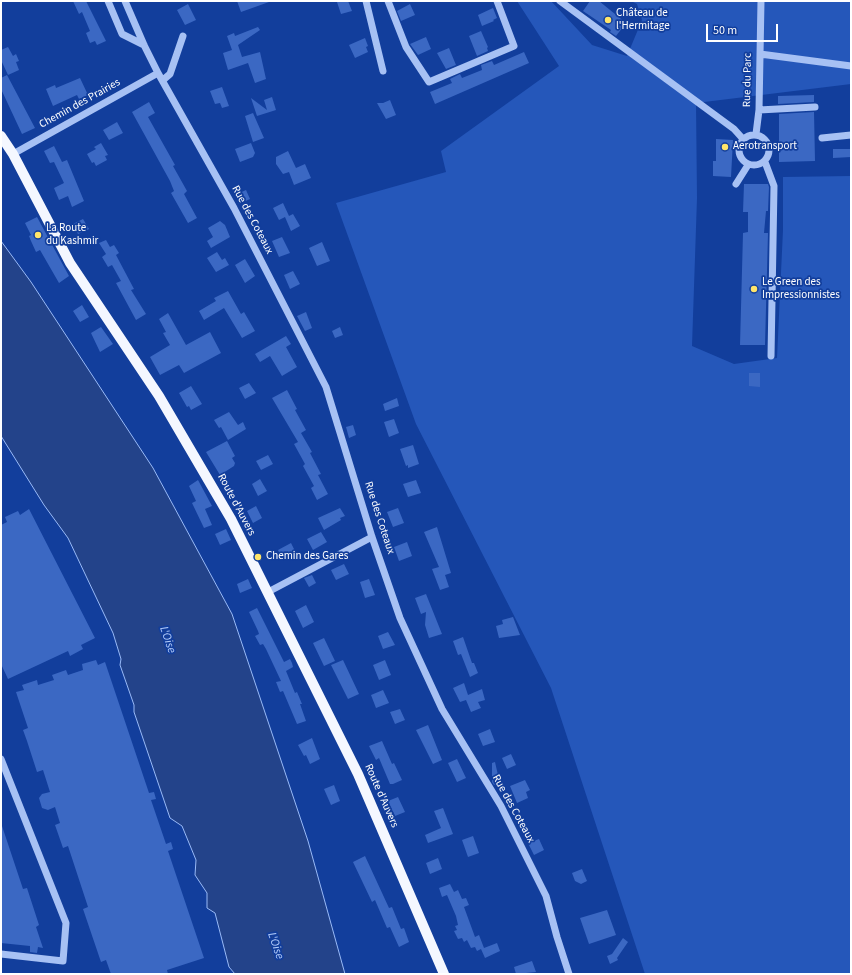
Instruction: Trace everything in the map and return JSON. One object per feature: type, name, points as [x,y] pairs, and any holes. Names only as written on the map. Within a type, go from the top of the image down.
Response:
[{"type":"main road","name":"Route d'Auvers","points":[[1,136],[13,154],[70,263],[159,396],[205,472],[231,519],[358,774],[444,974]]},
{"type":"street","points":[[108,1],[122,34],[144,45]]},
{"type":"street","name":"Rue des Coteaux","points":[[125,1],[158,73],[234,208],[326,387],[372,537],[400,618],[442,709],[501,806],[546,896],[556,937],[569,974]]},
{"type":"street","points":[[366,1],[383,71]]},
{"type":"street","points":[[388,1],[406,47],[429,82],[514,46],[497,1]]},
{"type":"street","points":[[560,1],[734,129],[744,139]]},
{"type":"street","name":"Rue du Parc","points":[[756,134],[760,110],[761,1]]},
{"type":"street","points":[[163,80],[170,74],[183,36]]},
{"type":"street","points":[[760,54],[851,66]]},
{"type":"street","name":"Chemin des Prairies","points":[[13,154],[158,73]]},
{"type":"street","points":[[760,110],[815,108]]},
{"type":"street","points":[[756,134],[764,138],[769,145],[769,154],[765,162],[757,166],[748,165],[742,160],[739,153],[739,145],[749,135],[756,134]]},
{"type":"street","points":[[822,138],[851,134]]},
{"type":"street","points":[[765,162],[774,186],[771,356]]},
{"type":"street","points":[[736,184],[748,165]]},
{"type":"street","points":[[268,592],[372,537]]},
{"type":"street","points":[[1,759],[66,923],[63,961],[1,954]]},
{"type":"shaded area","points":[[517,1],[551,1],[592,45],[627,56],[642,20],[637,4],[631,1],[851,1],[851,84],[696,103],[697,198],[692,346],[734,364],[777,358],[783,230],[783,177],[851,176],[851,974],[645,974],[551,688],[416,424],[336,203],[446,172],[441,151],[559,66]]},
{"type":"water","name":"L'Oise","points":[[1,241],[31,282],[153,468],[232,614],[308,841],[345,974],[235,974],[229,967],[215,913],[207,908],[207,893],[195,875],[196,860],[182,826],[170,818],[134,712],[134,705],[120,665],[121,659],[113,633],[68,538],[44,505],[1,436]]},
{"type":"building","points":[[73,1],[86,1],[106,41],[97,45],[95,41],[90,43],[86,33],[90,31],[82,12],[79,14]]},
{"type":"building","points":[[237,1],[269,1],[269,2],[241,12]]},
{"type":"building","points":[[348,1],[352,11],[341,14],[337,2]]},
{"type":"building","name":"Château de l'Hermitage","points":[[590,1],[599,1],[626,23],[616,36],[610,32],[611,30],[583,11]]},
{"type":"building","points":[[188,4],[196,20],[185,25],[177,10]]},
{"type":"building","points":[[410,4],[415,15],[401,21],[397,11]]},
{"type":"building","points":[[493,8],[497,18],[493,20],[494,21],[482,26],[478,15]]},
{"type":"building","points":[[258,27],[260,30],[238,45],[242,57],[260,52],[266,79],[255,83],[248,63],[228,70],[223,53],[232,50],[227,36],[234,33],[235,36]]},
{"type":"building","points":[[481,31],[488,47],[488,51],[477,56],[469,36]]},
{"type":"building","points":[[426,37],[431,49],[418,55],[410,44]]},
{"type":"building","points":[[365,38],[368,46],[366,47],[368,52],[355,58],[349,45]]},
{"type":"building","points":[[8,47],[13,56],[16,54],[19,61],[16,62],[19,70],[8,75],[1,60],[1,50]]},
{"type":"building","points":[[449,48],[456,65],[446,69],[437,53]]},
{"type":"building","points":[[524,52],[529,63],[435,104],[430,92],[452,83],[450,79],[460,74],[462,78],[482,70],[481,65],[492,61],[494,65]]},
{"type":"building","points":[[7,75],[35,128],[22,134],[1,89],[1,78]]},
{"type":"building","points":[[80,78],[88,95],[79,99],[77,95],[53,106],[46,89],[55,85],[56,88]]},
{"type":"building","points":[[222,87],[229,106],[222,108],[220,103],[215,104],[210,91]]},
{"type":"building","points":[[814,95],[814,102],[778,104],[778,96]]},
{"type":"building","points":[[272,97],[276,110],[257,116],[251,98],[267,110],[264,100]]},
{"type":"building","points":[[390,100],[396,115],[386,119],[377,103],[383,103]]},
{"type":"building","points":[[149,102],[155,113],[148,117],[175,165],[173,166],[187,191],[184,194],[197,218],[188,223],[171,193],[174,191],[170,181],[132,112]]},
{"type":"building","points":[[814,112],[815,161],[779,162],[779,114]]},
{"type":"building","points":[[253,113],[264,138],[253,142],[245,116]]},
{"type":"building","points":[[117,122],[123,133],[109,140],[103,130]]},
{"type":"building","points":[[716,139],[733,140],[731,177],[713,176],[713,161],[716,161]]},
{"type":"building","points":[[101,143],[108,155],[105,156],[107,160],[96,166],[94,162],[92,163],[87,154],[96,149],[94,147]]},
{"type":"building","points":[[251,143],[255,153],[253,157],[240,162],[235,149]]},
{"type":"building","points":[[54,146],[62,162],[67,160],[84,201],[72,207],[68,196],[59,200],[54,188],[64,183],[54,162],[50,163],[44,151]]},
{"type":"building","points":[[833,149],[851,149],[851,157],[833,158]]},
{"type":"building","points":[[288,151],[296,168],[305,164],[311,178],[294,185],[289,172],[283,174],[276,164],[276,157]]},
{"type":"building","name":"Le Green des Impressionnistes","points":[[744,184],[768,184],[769,187],[768,211],[766,211],[764,233],[768,233],[765,345],[740,345],[743,233],[748,232],[748,212],[743,212]]},
{"type":"building","points":[[246,190],[250,199],[239,204],[235,195]]},
{"type":"building","points":[[283,203],[289,216],[293,214],[300,226],[291,231],[285,217],[279,220],[273,208]]},
{"type":"building","points":[[37,217],[69,276],[59,283],[40,250],[36,252],[29,236],[31,235],[25,223]]},
{"type":"building","points":[[83,219],[89,229],[78,234],[73,224]]},
{"type":"building","points":[[220,221],[225,225],[230,237],[211,248],[207,241],[213,237],[208,228]]},
{"type":"building","points":[[282,237],[290,253],[279,257],[272,241]]},
{"type":"building","points":[[106,240],[110,247],[114,245],[119,253],[116,255],[134,289],[131,290],[146,314],[136,320],[116,283],[121,281],[112,265],[108,267],[102,257],[106,254],[99,243]]},
{"type":"building","points":[[322,242],[330,261],[317,266],[309,248]]},
{"type":"building","points":[[217,252],[222,260],[225,258],[229,265],[216,272],[207,258]]},
{"type":"building","points":[[245,259],[255,276],[245,283],[235,265]]},
{"type":"building","points":[[293,271],[300,284],[290,289],[284,275]]},
{"type":"building","points":[[228,291],[241,314],[244,312],[255,331],[242,338],[224,308],[204,320],[199,311],[216,301],[214,298]]},
{"type":"building","points":[[82,305],[89,317],[80,322],[73,311]]},
{"type":"building","points":[[306,312],[312,328],[305,331],[297,316]]},
{"type":"building","points":[[168,313],[186,345],[210,332],[221,353],[184,373],[179,365],[160,375],[150,357],[170,345],[163,333],[166,332],[159,319]]},
{"type":"building","points":[[101,327],[113,344],[100,352],[91,333]]},
{"type":"building","points":[[340,327],[343,335],[335,338],[332,331]]},
{"type":"building","points":[[286,336],[291,344],[286,347],[297,367],[282,376],[270,356],[260,362],[255,354]]},
{"type":"building","points":[[749,373],[760,373],[760,387],[749,386]]},
{"type":"building","points":[[249,383],[256,393],[245,399],[239,388]]},
{"type":"building","points":[[191,386],[202,404],[191,410],[189,406],[187,407],[179,393]]},
{"type":"building","points":[[287,390],[297,409],[295,410],[306,430],[301,433],[312,452],[310,453],[321,474],[318,475],[328,494],[317,500],[311,488],[314,486],[303,466],[305,464],[294,444],[298,442],[272,398]]},
{"type":"building","points":[[397,398],[399,406],[385,411],[383,404]]},
{"type":"building","points":[[229,412],[238,425],[243,422],[246,429],[228,440],[221,427],[219,428],[214,420]]},
{"type":"building","points":[[394,419],[399,433],[389,437],[384,422]]},
{"type":"building","points":[[353,425],[356,435],[349,438],[346,427]]},
{"type":"building","points":[[227,441],[235,456],[232,458],[235,463],[234,466],[220,475],[206,452]]},
{"type":"building","points":[[413,445],[419,464],[408,468],[400,449]]},
{"type":"building","points":[[268,455],[273,464],[261,470],[256,461]]},
{"type":"building","points":[[260,479],[267,491],[258,496],[252,484]]},
{"type":"building","points":[[198,480],[212,506],[205,509],[212,525],[204,528],[192,503],[196,501],[189,486]]},
{"type":"building","points":[[416,480],[421,493],[408,497],[403,484]]},
{"type":"building","points":[[256,506],[262,518],[253,523],[247,511]]},
{"type":"building","points":[[340,508],[345,516],[324,530],[318,518]]},
{"type":"building","points":[[398,508],[404,523],[393,527],[387,512]]},
{"type":"building","points":[[29,509],[95,638],[81,645],[83,649],[70,656],[68,651],[8,679],[1,664],[1,525],[7,522],[5,517],[18,511],[20,515]]},
{"type":"building","points":[[437,527],[451,573],[445,575],[449,587],[440,590],[432,569],[439,567],[424,532]]},
{"type":"building","points":[[226,529],[231,540],[220,545],[215,534]]},
{"type":"building","points":[[321,532],[327,542],[313,550],[307,539]]},
{"type":"building","points":[[407,542],[412,556],[399,561],[394,547]]},
{"type":"building","points":[[291,543],[297,555],[288,560],[286,556],[282,558],[278,550]]},
{"type":"building","points":[[344,564],[349,574],[336,580],[331,570]]},
{"type":"building","points":[[312,575],[316,583],[309,587],[304,578]]},
{"type":"building","points":[[248,579],[252,588],[240,593],[237,584]]},
{"type":"building","points":[[369,579],[375,595],[365,598],[360,582]]},
{"type":"building","points":[[426,594],[442,634],[429,638],[425,625],[426,612],[421,614],[415,598]]},
{"type":"building","points":[[306,605],[314,622],[303,628],[295,611]]},
{"type":"building","points":[[257,608],[284,662],[290,659],[292,663],[293,667],[286,671],[295,693],[297,692],[302,704],[300,704],[306,721],[297,724],[283,691],[280,692],[276,682],[281,681],[266,649],[263,644],[260,645],[255,636],[259,634],[249,612]]},
{"type":"building","points":[[513,617],[520,635],[499,638],[496,626],[503,624],[502,620]]},
{"type":"building","points":[[388,632],[395,645],[383,649],[378,636]]},
{"type":"building","points":[[463,637],[472,663],[474,663],[478,673],[470,677],[461,654],[458,655],[453,641]]},
{"type":"building","points":[[324,638],[335,661],[324,666],[313,643]]},
{"type":"building","points":[[96,660],[98,665],[105,662],[149,793],[154,792],[156,799],[151,800],[166,844],[171,842],[173,849],[168,851],[204,958],[167,970],[168,974],[111,974],[106,960],[101,962],[83,909],[88,907],[68,846],[63,848],[55,825],[60,823],[55,807],[48,810],[42,808],[39,798],[42,794],[50,792],[43,770],[37,772],[23,730],[28,728],[16,692],[24,690],[22,685],[37,680],[38,685],[54,680],[52,675],[66,670],[68,675],[83,670],[82,664]]},
{"type":"building","points":[[343,660],[359,694],[348,699],[331,665]]},
{"type":"building","points":[[385,660],[391,675],[379,680],[373,665]]},
{"type":"building","points":[[464,683],[468,695],[482,689],[485,700],[478,702],[481,708],[471,712],[466,700],[460,702],[453,688]]},
{"type":"building","points":[[383,690],[389,703],[376,708],[371,695]]},
{"type":"building","points":[[400,709],[405,720],[395,724],[390,712]]},
{"type":"building","points":[[428,725],[442,760],[433,764],[416,730]]},
{"type":"building","points":[[490,729],[495,742],[483,746],[478,734]]},
{"type":"building","points":[[312,738],[320,759],[310,764],[306,755],[304,756],[298,745]]},
{"type":"building","points":[[382,741],[392,764],[394,763],[402,780],[393,784],[390,784],[379,758],[376,760],[369,746]]},
{"type":"building","points":[[511,754],[516,765],[507,769],[502,758]]},
{"type":"building","points":[[457,759],[466,778],[457,782],[448,763]]},
{"type":"building","points":[[495,762],[500,784],[494,785],[492,782],[492,763]]},
{"type":"building","points":[[525,780],[530,790],[526,792],[528,798],[517,803],[510,786]]},
{"type":"building","points":[[334,785],[340,801],[331,805],[324,789]]},
{"type":"building","points":[[398,797],[405,812],[395,816],[388,801]]},
{"type":"building","points":[[443,808],[453,834],[428,843],[425,835],[441,828],[434,811]]},
{"type":"building","points":[[2,826],[23,889],[27,888],[39,925],[36,927],[43,948],[38,947],[37,953],[30,952],[30,946],[1,943]]},
{"type":"building","points":[[473,836],[479,853],[468,857],[462,840]]},
{"type":"building","points":[[539,839],[544,850],[534,855],[528,843]]},
{"type":"building","points":[[365,856],[389,908],[392,907],[401,929],[404,928],[409,942],[399,947],[390,927],[387,928],[375,900],[372,902],[353,862]]},
{"type":"building","points":[[438,858],[442,869],[430,874],[426,863]]},
{"type":"building","points":[[582,869],[587,881],[581,884],[575,881],[572,873]]},
{"type":"building","points":[[450,884],[454,892],[458,890],[462,899],[466,898],[469,905],[464,907],[475,937],[479,935],[484,948],[497,943],[500,951],[485,958],[481,949],[477,951],[475,947],[471,948],[467,940],[464,942],[462,938],[458,939],[454,931],[457,930],[455,926],[458,925],[456,916],[447,895],[442,897],[439,888]]},
{"type":"building","points":[[607,910],[616,935],[589,944],[580,918]]},
{"type":"building","points":[[623,938],[628,942],[617,958],[618,960],[610,964],[607,956],[612,954]]},
{"type":"building","points":[[532,961],[536,972],[516,974],[514,967]]},
{"type":"place","name":"Château de l'Hermitage","points":[[608,20]]},
{"type":"place","name":"Aerotransport","points":[[725,147]]},
{"type":"place","name":"La Route du Kashmir","points":[[38,235]]},
{"type":"place","name":"Le Green des Impressionnistes","points":[[754,289]]},
{"type":"place","name":"Chemin des Gares","points":[[258,557]]}]
